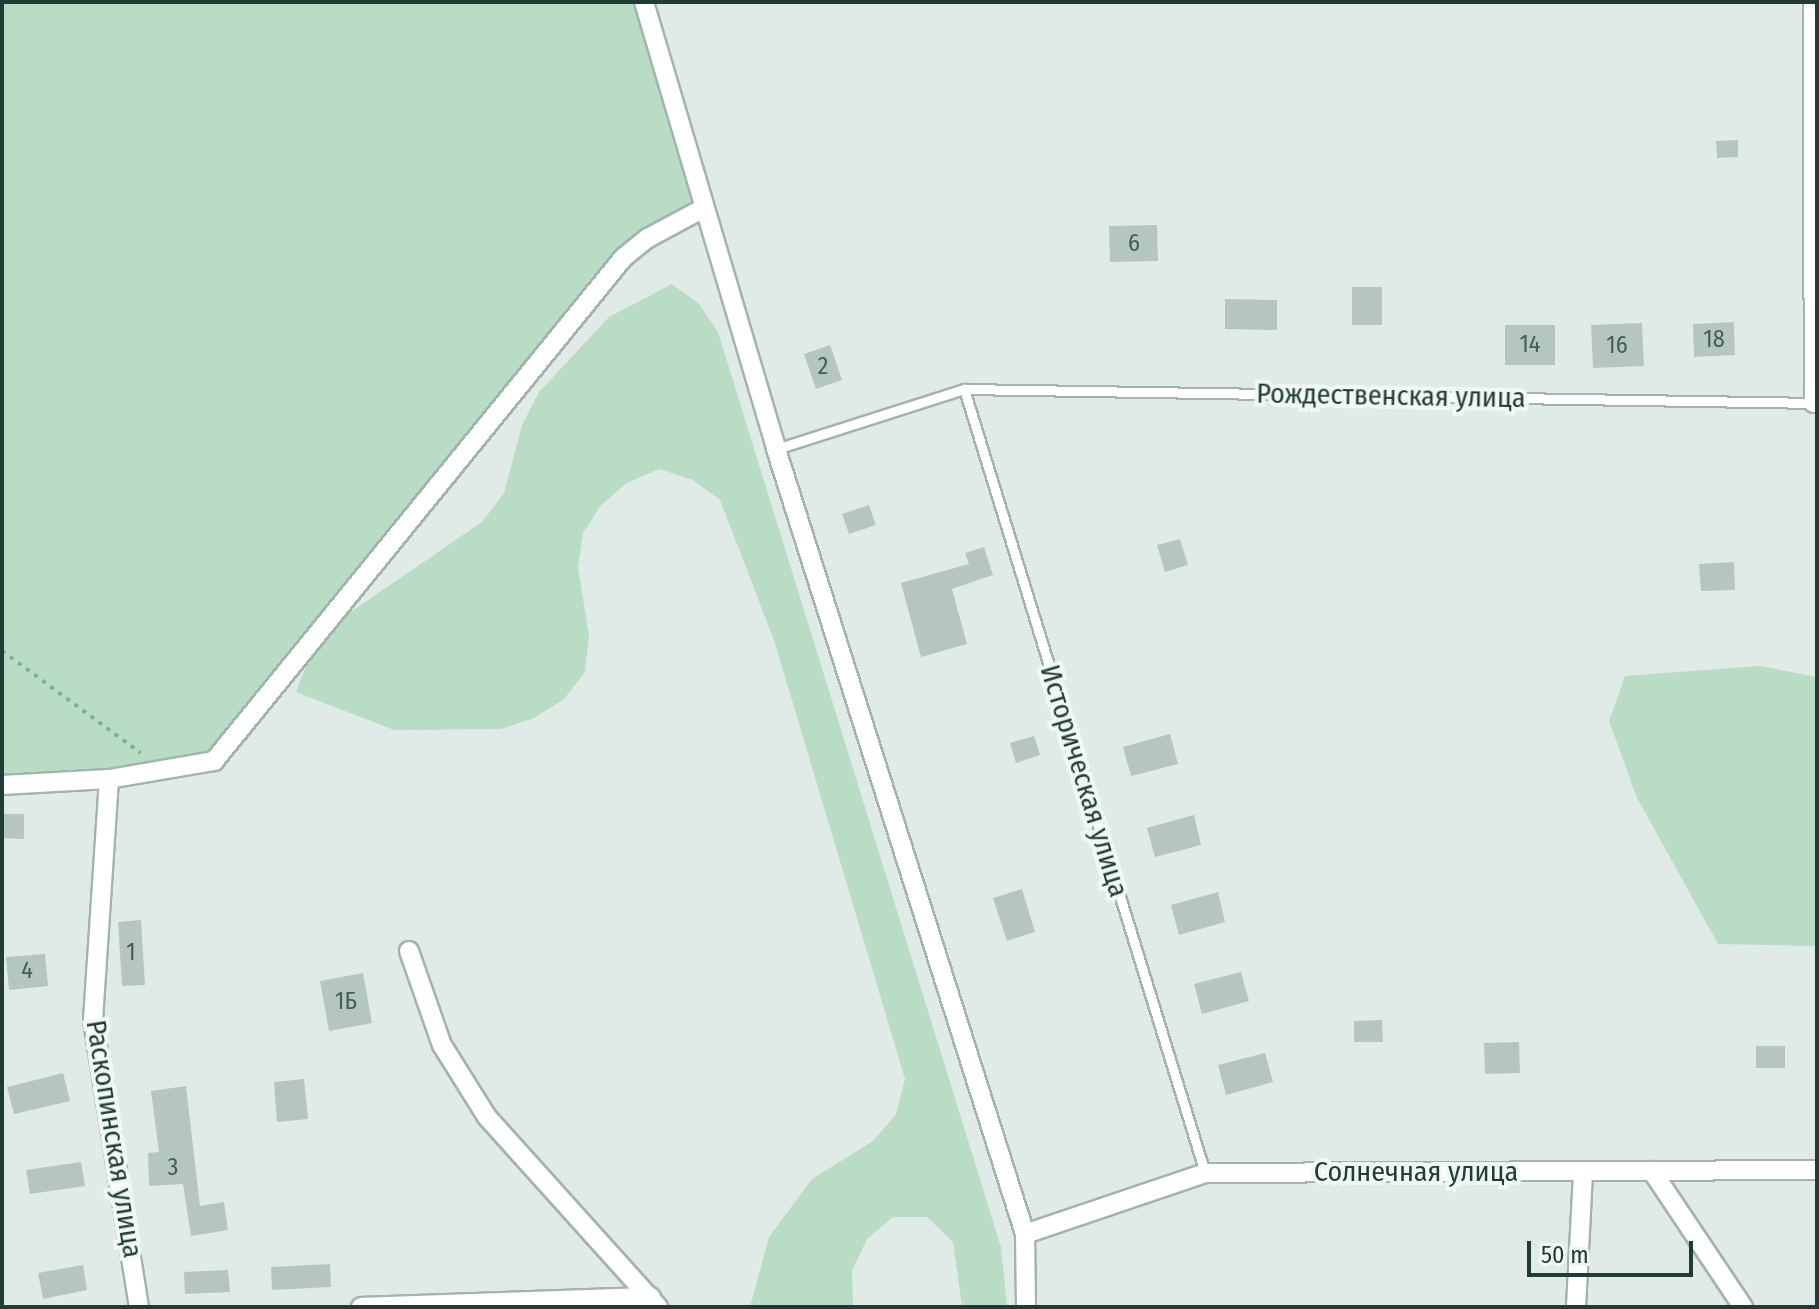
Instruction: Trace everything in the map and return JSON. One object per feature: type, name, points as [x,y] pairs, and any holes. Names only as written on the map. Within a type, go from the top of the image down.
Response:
[{"type":"street","points":[[644,2],[702,209],[776,449],[1025,1234],[1026,1307]]},
{"type":"street","points":[[1813,2],[1816,403]]},
{"type":"street","points":[[2,785],[109,779],[214,761],[623,258],[648,238],[702,209]]},
{"type":"street","name":"Раскопинская улица","points":[[109,779],[93,1020],[139,1307]]},
{"type":"street","points":[[409,951],[442,1045],[487,1117],[654,1302]]},
{"type":"street","name":"Солнечная улица","points":[[1025,1234],[1205,1173],[1817,1170]]},
{"type":"street","points":[[1652,1171],[1743,1307]]},
{"type":"street","points":[[1576,1307],[1583,1172]]},
{"type":"street","points":[[361,1307],[654,1302]]},
{"type":"lane","name":"Рождественская улица","points":[[776,449],[964,389],[1816,403]]},
{"type":"lane","name":"Историческая улица","points":[[964,389],[1205,1173]]},
{"type":"path","points":[[2,651],[162,769]]},
{"type":"green space","points":[[2,2],[644,2],[702,209],[623,258],[214,761],[2,777]]},
{"type":"green space","points":[[672,284],[699,304],[718,332],[1001,1247],[1007,1307],[962,1307],[953,1242],[927,1217],[893,1217],[867,1239],[852,1271],[853,1307],[750,1307],[769,1237],[812,1179],[873,1141],[896,1114],[905,1079],[774,640],[720,500],[693,480],[659,469],[627,483],[601,505],[583,533],[578,567],[589,636],[585,672],[564,699],[534,718],[501,729],[394,730],[296,692],[313,648],[336,622],[482,522],[504,493],[522,425],[539,392],[609,317]]},
{"type":"green space","points":[[1760,666],[1817,677],[1817,946],[1718,944],[1637,798],[1609,721],[1625,676]]},
{"type":"building","points":[[1738,140],[1738,157],[1717,158],[1716,141]]},
{"type":"building","points":[[1157,225],[1158,261],[1110,262],[1109,226]]},
{"type":"building","points":[[1352,287],[1382,287],[1382,325],[1352,325]]},
{"type":"building","points":[[1225,299],[1277,300],[1277,330],[1225,329]]},
{"type":"building","points":[[1734,322],[1735,355],[1694,357],[1693,324]]},
{"type":"building","points":[[1642,323],[1644,366],[1593,368],[1591,325]]},
{"type":"building","points":[[1505,325],[1555,325],[1555,365],[1505,365]]},
{"type":"building","points":[[830,345],[842,380],[816,389],[804,354]]},
{"type":"building","points":[[869,505],[876,525],[849,534],[842,514]]},
{"type":"building","points":[[1180,539],[1188,565],[1165,572],[1157,545]]},
{"type":"building","points":[[984,547],[993,575],[952,589],[967,644],[921,657],[901,583],[969,564],[965,553]]},
{"type":"building","points":[[1734,562],[1735,590],[1701,591],[1699,564]]},
{"type":"building","points":[[1170,734],[1178,764],[1131,776],[1123,747]]},
{"type":"building","points":[[1034,736],[1040,755],[1016,763],[1010,743]]},
{"type":"building","points":[[2,814],[24,814],[24,839],[2,838]]},
{"type":"building","points":[[1194,815],[1201,845],[1155,857],[1147,828]]},
{"type":"building","points":[[1022,889],[1035,932],[1007,941],[993,898]]},
{"type":"building","points":[[1218,892],[1225,922],[1179,935],[1171,905]]},
{"type":"building","points":[[141,920],[145,985],[122,986],[118,922]]},
{"type":"building","points":[[45,954],[48,986],[9,990],[6,957]]},
{"type":"building","points":[[1241,972],[1249,1001],[1202,1014],[1194,984]]},
{"type":"building","points":[[363,973],[372,1023],[329,1031],[320,981]]},
{"type":"building","points":[[1382,1020],[1383,1042],[1354,1042],[1354,1021]]},
{"type":"building","points":[[1519,1042],[1520,1073],[1485,1074],[1484,1043]]},
{"type":"building","points":[[1756,1046],[1785,1046],[1785,1068],[1756,1068]]},
{"type":"building","points":[[1265,1053],[1273,1082],[1226,1095],[1218,1065]]},
{"type":"building","points":[[63,1073],[70,1101],[14,1114],[7,1087]]},
{"type":"building","points":[[304,1079],[308,1119],[277,1122],[274,1082]]},
{"type":"building","points":[[186,1086],[200,1206],[224,1202],[228,1230],[191,1236],[183,1184],[149,1186],[148,1153],[159,1152],[151,1091]]},
{"type":"building","points":[[81,1162],[85,1186],[30,1194],[26,1170]]},
{"type":"building","points":[[330,1264],[331,1287],[272,1290],[271,1267]]},
{"type":"building","points":[[83,1265],[87,1290],[43,1299],[38,1273]]},
{"type":"building","points":[[228,1270],[230,1292],[185,1294],[184,1272]]}]
